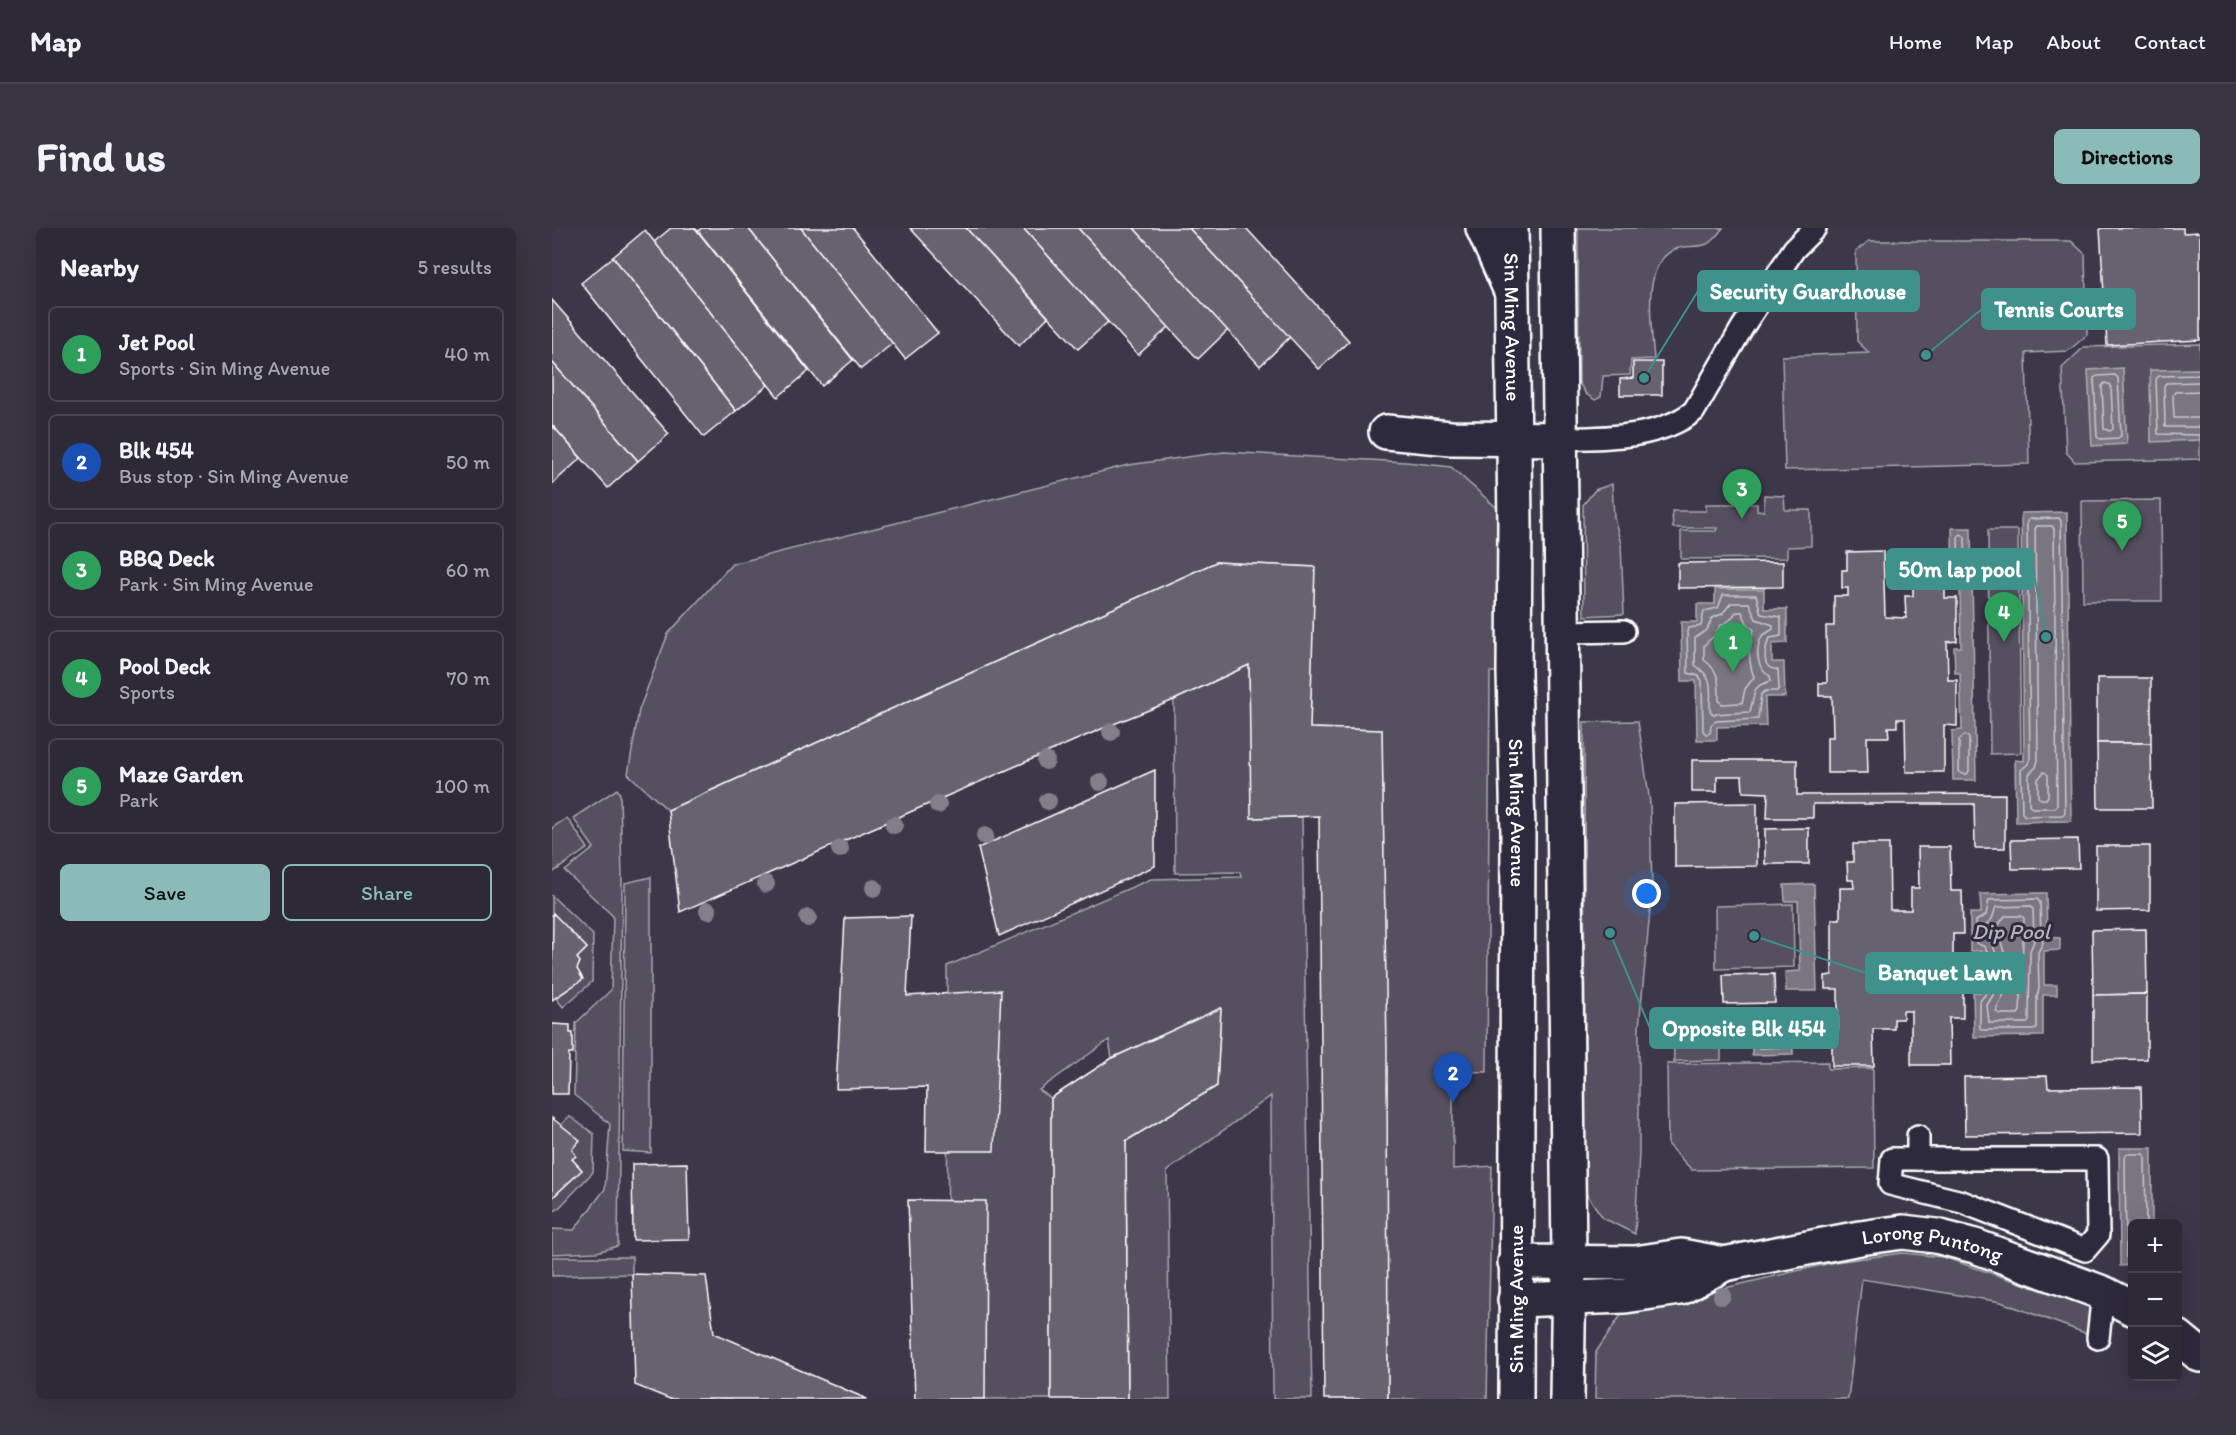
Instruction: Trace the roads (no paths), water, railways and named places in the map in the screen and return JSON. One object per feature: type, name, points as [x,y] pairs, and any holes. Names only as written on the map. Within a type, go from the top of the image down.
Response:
[{"type":"main road","points":[[1483,228],[1511,291]]},
{"type":"main road","name":"Sin Ming Avenue","points":[[1511,228],[1514,672],[1518,832],[1516,1399]]},
{"type":"main road","points":[[1558,228],[1569,1261],[1567,1399]]},
{"type":"main road","points":[[1386,432],[1439,437],[1560,439]]},
{"type":"main road","name":"Lorong Puntong","points":[[1515,1300],[1625,1296],[1680,1288],[1724,1264],[1903,1232],[1936,1236],[1975,1246],[2103,1293],[2128,1306]]},
{"type":"main road","name":"Lorong Puntong","points":[[1515,1262],[1635,1263],[1681,1256],[1724,1264]]},
{"type":"main road","points":[[2182,1340],[2200,1355]]},
{"type":"lane","points":[[1560,439],[1610,437],[1654,431],[1694,411],[1742,328],[1794,249],[1815,228]]},
{"type":"lane","points":[[1563,632],[1624,631]]},
{"type":"lane","points":[[1918,1136],[1918,1159]]},
{"type":"lane","points":[[1918,1159],[2097,1159],[2098,1235],[2085,1250],[1956,1200],[1890,1184],[1892,1160],[1918,1159]]},
{"type":"lane","points":[[1936,1236],[1956,1200]]},
{"type":"lane","points":[[2098,1338],[2103,1293]]},
{"type":"water","points":[[2123,368],[2127,444],[2092,446],[2088,370]]},
{"type":"water","points":[[2200,369],[2200,440],[2151,442],[2150,370]]},
{"type":"water","points":[[2067,512],[2071,821],[2016,822],[2015,760],[2024,761],[2021,513]]},
{"type":"water","points":[[1952,528],[1971,528],[1976,780],[1953,780],[1952,731],[1962,730],[1960,673],[1955,673],[1954,647],[1961,647],[1960,590],[1953,590]]},
{"type":"water","points":[[1715,589],[1764,589],[1764,609],[1787,609],[1787,643],[1772,644],[1772,662],[1784,662],[1785,697],[1765,697],[1766,726],[1717,727],[1717,740],[1697,740],[1696,681],[1682,681],[1681,622],[1697,622],[1697,604],[1715,604]]},
{"type":"water","points":[[1814,884],[1817,991],[1786,991],[1785,972],[1800,971],[1798,901],[1785,901],[1784,885]]},
{"type":"water","name":"Dip Pool","points":[[2046,893],[2047,937],[2060,938],[2060,950],[2044,951],[2044,985],[2057,985],[2057,995],[2043,995],[2043,1036],[1974,1037],[1973,992],[1982,992],[1981,951],[1970,951],[1970,913],[1981,913],[1980,894]]},
{"type":"water","points":[[1775,1010],[1776,1028],[1793,1028],[1793,1054],[1752,1055],[1752,1041],[1741,1041],[1740,1011]]},
{"type":"water","points":[[2119,1148],[2152,1148],[2152,1219],[2128,1219],[2128,1265],[2120,1266]]},
{"type":"place","name":"Tennis Courts","points":[[1926,355]]},
{"type":"place","name":"Security Guardhouse","points":[[1644,378]]},
{"type":"place","name":"BBQ Deck","points":[[1742,519]]},
{"type":"place","name":"Maze Garden","points":[[2122,551]]},
{"type":"place","name":"50m lap pool","points":[[2046,637]]},
{"type":"place","name":"Pool Deck","points":[[2004,642]]},
{"type":"place","name":"Jet Pool","points":[[1733,672]]},
{"type":"place","name":"Opposite Blk 454","points":[[1610,933]]},
{"type":"place","name":"Banquet Lawn","points":[[1754,936]]},
{"type":"place","name":"Blk 454","points":[[1453,1103]]}]
